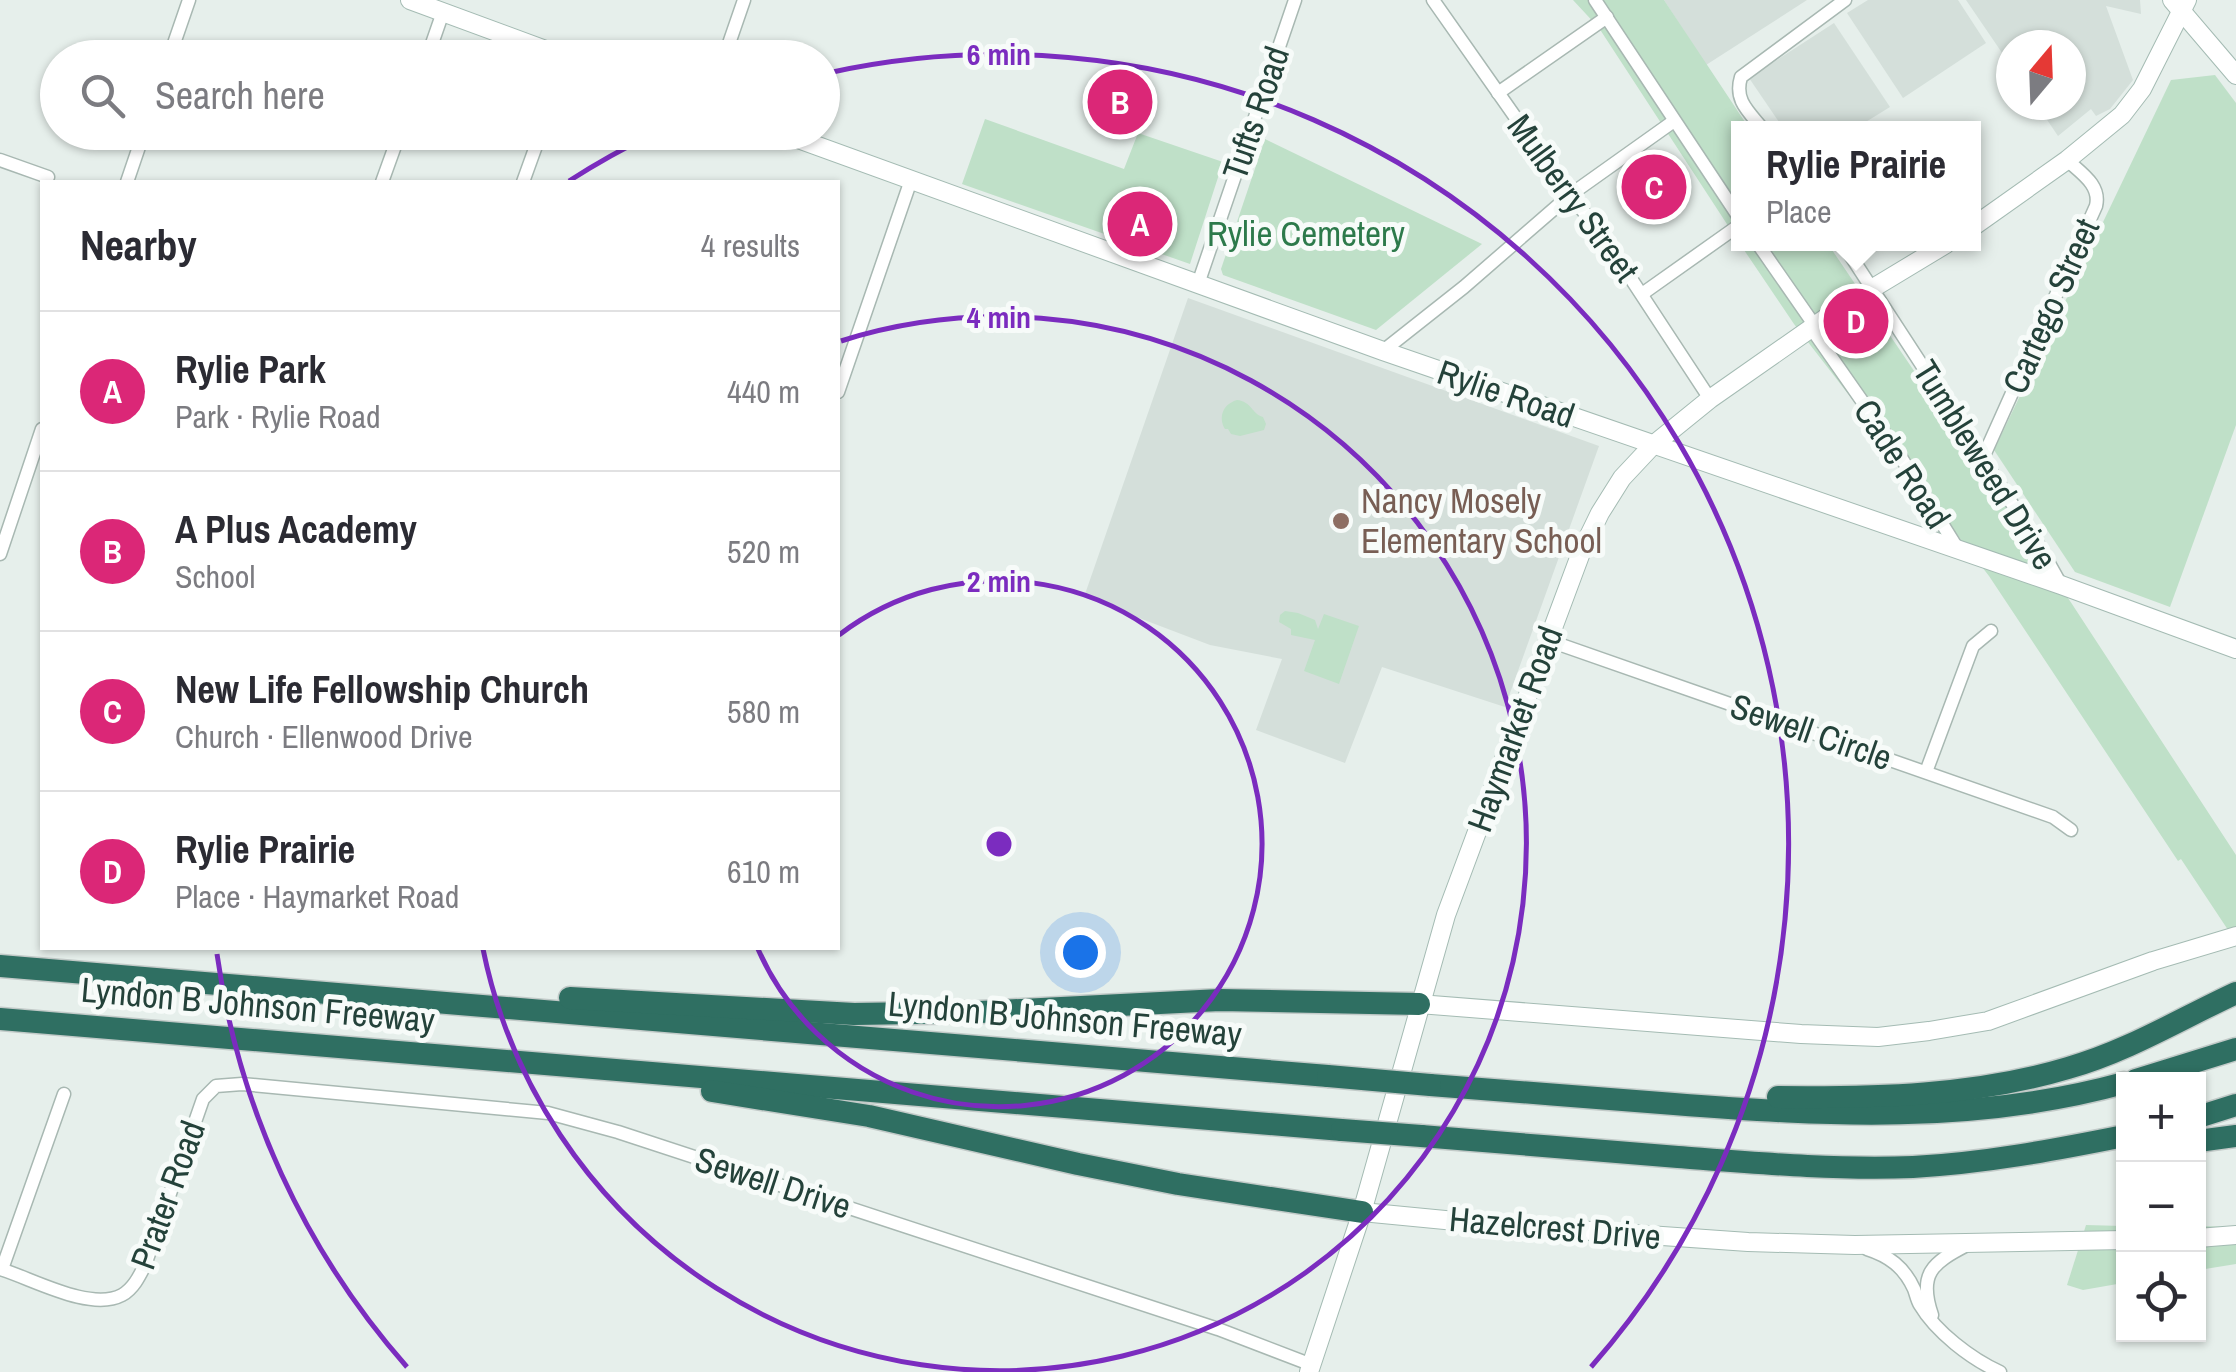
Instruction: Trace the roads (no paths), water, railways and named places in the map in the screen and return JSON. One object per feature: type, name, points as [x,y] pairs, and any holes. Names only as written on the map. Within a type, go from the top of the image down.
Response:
[{"type":"highway","name":"Lyndon B Johnson Freeway","points":[[0,966],[1768,1112],[1915,1114],[2025,1102],[2116,1085]]},
{"type":"highway","points":[[307,991],[582,999],[854,1014],[1220,1000],[1419,1004]]},
{"type":"highway","points":[[1571,1096],[1840,1098],[1987,1085],[2105,1056],[2226,998]]},
{"type":"highway","name":"Lyndon B Johnson Freeway","points":[[0,1018],[1342,1130],[1848,1168],[2029,1156],[2116,1138]]},
{"type":"highway","points":[[2163,1072],[2236,1049]]},
{"type":"highway","points":[[531,1062],[868,1116],[1178,1184],[1362,1212]]},
{"type":"highway","points":[[2206,1114],[2236,1105]]},
{"type":"highway","points":[[2206,1140],[2236,1136]]},
{"type":"highway","points":[[2029,1156],[2116,1151]]},
{"type":"street","points":[[176,40],[189,0]]},
{"type":"street","points":[[410,0],[519,40]]},
{"type":"street","points":[[730,40],[744,0]]},
{"type":"street","name":"Tufts Road","points":[[1198,284],[1296,0]]},
{"type":"street","name":"Mulberry Street","points":[[1433,0],[1601,233],[1710,398]]},
{"type":"street","points":[[1596,0],[1731,206]]},
{"type":"street","points":[[1757,121],[1737,90],[1740,77],[1846,0]]},
{"type":"street","points":[[1981,221],[2122,115],[2142,89],[2180,4],[2236,75]]},
{"type":"street","points":[[434,40],[444,12]]},
{"type":"street","points":[[1498,93],[1606,17]]},
{"type":"street","points":[[1383,351],[1570,195],[1674,121]]},
{"type":"street","points":[[127,180],[138,150]]},
{"type":"street","points":[[383,180],[394,150]]},
{"type":"street","points":[[524,180],[535,150]]},
{"type":"street","name":"Rylie Road","points":[[828,150],[1383,351],[2236,648]]},
{"type":"street","points":[[0,160],[48,176]]},
{"type":"street","name":"Cartego Street","points":[[1982,460],[2096,206],[2095,187],[2067,160]]},
{"type":"street","points":[[840,386],[911,180]]},
{"type":"street","points":[[1642,294],[1731,231]]},
{"type":"street","name":"Cade Road","points":[[1763,251],[1897,450],[1958,551]]},
{"type":"street","name":"Tumbleweed Drive","points":[[1848,251],[2061,586]]},
{"type":"street","name":"Haymarket Road","points":[[1310,1368],[1362,1212],[1446,915],[1547,640],[1600,513],[1622,478],[1652,446],[1710,398],[1840,308],[1935,251]]},
{"type":"street","points":[[0,554],[40,435]]},
{"type":"street","points":[[1926,772],[1973,646],[1991,631]]},
{"type":"street","name":"Sewell Circle","points":[[1547,640],[2053,816],[2072,830]]},
{"type":"street","points":[[1419,1004],[1878,1037],[1988,1021],[2153,961],[2236,936]]},
{"type":"street","name":"Sewell Drive","points":[[216,1086],[242,1084],[548,1113],[636,1138],[1218,1329],[1310,1368]]},
{"type":"street","name":"Prater Road","points":[[1,1269],[85,1298],[106,1300],[124,1294],[137,1283],[203,1099],[216,1086]]},
{"type":"street","points":[[1,1269],[64,1094]]},
{"type":"street","name":"Hazelcrest Drive","points":[[1362,1212],[1748,1242],[1855,1246]]},
{"type":"street","points":[[2206,1237],[2236,1235]]},
{"type":"street","points":[[1855,1246],[2116,1240]]},
{"type":"street","points":[[1934,1322],[1927,1294],[1929,1275],[1939,1260],[1970,1244]]},
{"type":"street","points":[[1855,1246],[1887,1255],[1905,1272],[1920,1304],[1934,1322],[1970,1356],[2000,1372]]},
{"type":"place","name":"A Plus Academy","points":[[1120,102]]},
{"type":"place","name":"New Life Fellowship Church","points":[[1654,187]]},
{"type":"place","name":"Rylie Park","points":[[1140,224]]},
{"type":"place","name":"Rylie Prairie","points":[[1856,321]]},
{"type":"place","name":"Nancy Mosely Elementary School","points":[[1341,521]]},
{"type":"park label","name":"Rylie Cemetery","points":[[1306,234]]}]
